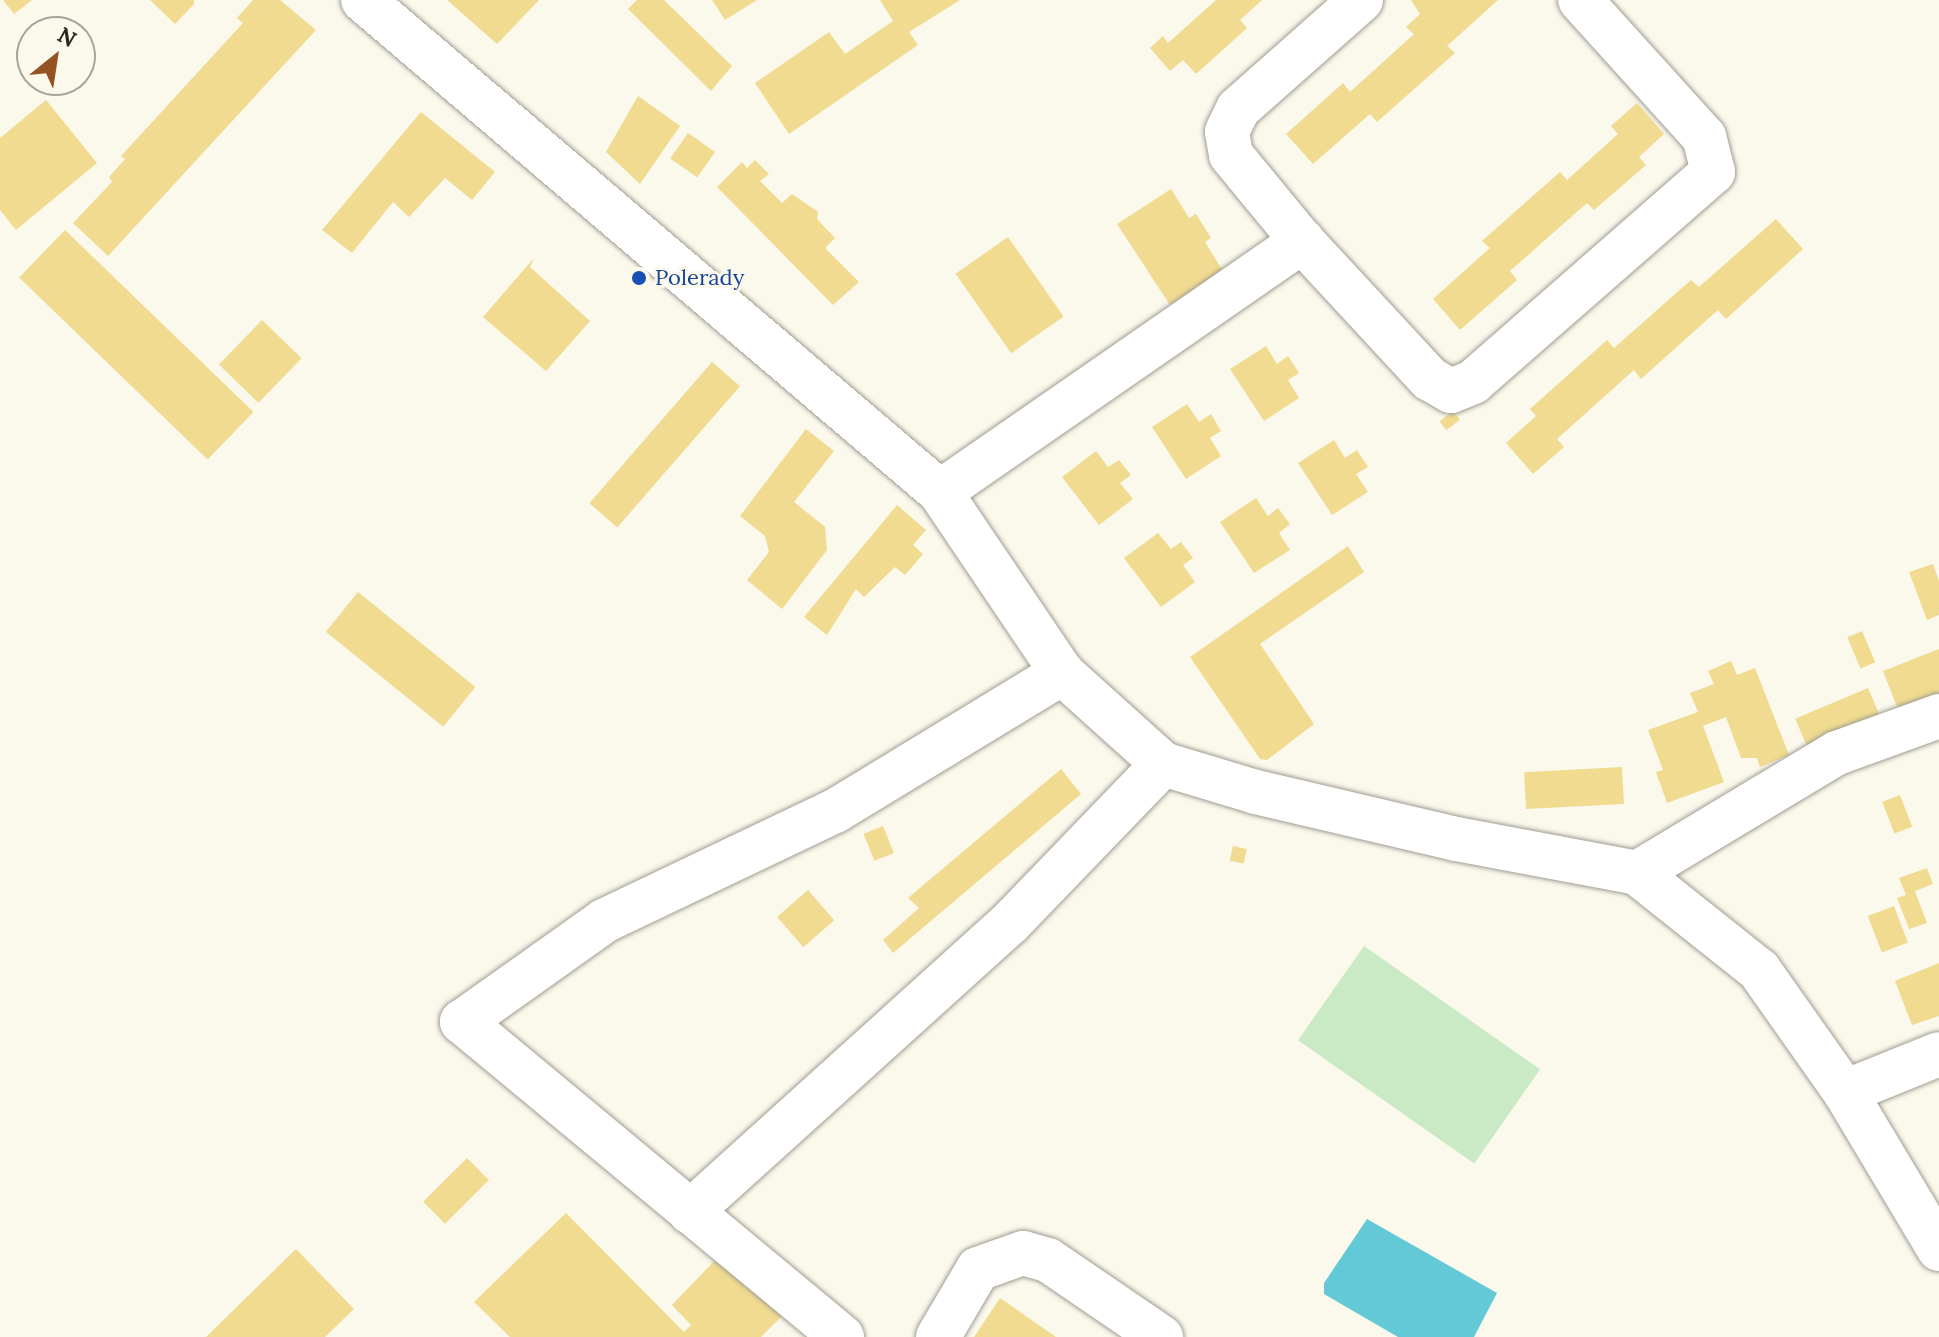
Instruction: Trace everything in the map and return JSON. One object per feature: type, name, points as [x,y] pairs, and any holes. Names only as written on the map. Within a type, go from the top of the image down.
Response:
[{"type":"street","points":[[363,0],[940,492],[1062,673],[1163,764],[1256,792],[1456,839],[1637,873],[1759,970],[1845,1092],[1939,1249]]},
{"type":"street","points":[[1361,0],[1238,109],[1227,132],[1231,155],[1302,241],[1430,379],[1451,391],[1473,382],[1713,172],[1704,137],[1580,0]]},
{"type":"street","points":[[940,492],[1302,241]]},
{"type":"street","points":[[842,1337],[462,1022],[604,921],[835,811],[1062,673]]},
{"type":"street","points":[[1637,873],[1837,753],[1939,716]]},
{"type":"street","points":[[690,1212],[1010,923],[1163,764]]},
{"type":"street","points":[[1845,1092],[1939,1054]]},
{"type":"street","points":[[938,1337],[978,1269],[1023,1253],[1048,1260],[1161,1337]]},
{"type":"green space","points":[[1364,946],[1540,1069],[1474,1164],[1298,1040]]},
{"type":"water","points":[[1367,1219],[1497,1293],[1474,1337],[1398,1337],[1324,1294],[1324,1283]]},
{"type":"building","points":[[3,0],[32,0],[14,14]]},
{"type":"building","points":[[150,0],[194,0],[194,4],[175,24]]},
{"type":"building","points":[[253,0],[280,0],[316,30],[108,256],[73,223],[112,182],[109,177],[125,159],[121,156],[243,23],[237,18]]},
{"type":"building","points":[[447,0],[539,0],[497,44]]},
{"type":"building","points":[[637,0],[664,0],[732,66],[711,91],[628,9]]},
{"type":"building","points":[[712,0],[757,0],[725,20]]},
{"type":"building","points":[[880,0],[960,0],[909,32],[918,45],[789,134],[755,83],[829,32],[845,54],[893,21]]},
{"type":"building","points":[[1216,0],[1262,0],[1240,20],[1247,28],[1196,74],[1183,60],[1170,71],[1150,48],[1163,36],[1168,43]]},
{"type":"building","points":[[1411,0],[1498,0],[1447,46],[1455,53],[1377,122],[1370,114],[1313,164],[1286,134],[1343,83],[1350,92],[1414,34],[1406,27],[1420,14]]},
{"type":"building","points":[[638,96],[680,126],[640,184],[606,152]]},
{"type":"building","points":[[46,100],[97,163],[16,230],[0,210],[0,138]]},
{"type":"building","points":[[1637,103],[1664,134],[1639,157],[1646,165],[1594,210],[1587,203],[1510,271],[1517,280],[1460,330],[1433,299],[1490,248],[1482,241],[1560,172],[1567,180],[1618,134],[1611,126]]},
{"type":"building","points":[[421,112],[495,172],[472,200],[445,178],[409,217],[393,202],[352,253],[322,230]]},
{"type":"building","points":[[688,133],[715,152],[697,177],[670,158]]},
{"type":"building","points":[[755,160],[769,174],[760,181],[782,203],[792,194],[818,212],[817,219],[835,238],[825,248],[859,282],[833,305],[717,187],[742,162],[747,168]]},
{"type":"building","points":[[1171,189],[1189,218],[1196,214],[1211,238],[1205,242],[1223,271],[1170,305],[1117,224]]},
{"type":"building","points":[[1776,219],[1803,249],[1726,319],[1718,310],[1641,379],[1634,370],[1557,439],[1564,447],[1533,474],[1506,443],[1536,416],[1530,409],[1607,340],[1614,348],[1691,280],[1699,287]]},
{"type":"building","points":[[65,230],[253,412],[208,459],[19,277]]},
{"type":"building","points":[[1008,237],[1064,316],[1011,353],[956,274]]},
{"type":"building","points":[[534,258],[530,267],[590,321],[546,371],[483,317]]},
{"type":"building","points":[[262,320],[302,358],[258,403],[219,365]]},
{"type":"building","points":[[1266,346],[1277,364],[1288,356],[1299,373],[1288,380],[1299,398],[1264,421],[1230,369]]},
{"type":"building","points":[[712,362],[740,386],[617,527],[589,503]]},
{"type":"building","points":[[1187,404],[1199,422],[1211,414],[1221,431],[1210,438],[1221,456],[1186,479],[1152,427]]},
{"type":"building","points":[[1453,411],[1460,420],[1446,430],[1440,421]]},
{"type":"building","points":[[806,429],[834,451],[794,502],[825,527],[827,550],[782,609],[747,580],[769,552],[765,536],[740,516]]},
{"type":"building","points":[[1334,440],[1345,458],[1357,450],[1368,467],[1356,474],[1368,492],[1332,515],[1298,463]]},
{"type":"building","points":[[1096,451],[1108,467],[1119,460],[1131,475],[1120,483],[1133,499],[1099,525],[1062,477]]},
{"type":"building","points":[[1256,498],[1268,516],[1278,508],[1290,524],[1279,533],[1290,550],[1254,573],[1220,522]]},
{"type":"building","points":[[897,505],[926,530],[913,545],[923,554],[905,575],[895,567],[864,597],[856,589],[827,635],[804,617]]},
{"type":"building","points":[[1158,533],[1171,549],[1181,542],[1193,558],[1183,565],[1195,582],[1161,607],[1124,558]]},
{"type":"building","points":[[1348,546],[1364,572],[1260,644],[1314,724],[1267,760],[1260,759],[1190,657]]},
{"type":"building","points":[[1933,564],[1939,581],[1939,615],[1927,620],[1909,572]]},
{"type":"building","points":[[358,592],[475,687],[443,727],[326,632]]},
{"type":"building","points":[[1862,631],[1875,662],[1861,669],[1847,637]]},
{"type":"building","points":[[1939,649],[1939,696],[1899,712],[1883,671]]},
{"type":"building","points":[[1731,661],[1737,675],[1755,668],[1789,755],[1760,767],[1757,758],[1741,758],[1726,717],[1703,726],[1724,782],[1667,803],[1656,772],[1663,770],[1648,730],[1698,712],[1690,693],[1714,684],[1708,671]]},
{"type":"building","points":[[1868,688],[1881,719],[1809,750],[1795,719]]},
{"type":"building","points":[[1622,767],[1624,804],[1526,809],[1524,772]]},
{"type":"building","points":[[1061,769],[1081,794],[893,953],[883,940],[919,908],[908,898]]},
{"type":"building","points":[[1900,795],[1912,827],[1894,834],[1882,802]]},
{"type":"building","points":[[883,826],[894,853],[874,861],[864,834]]},
{"type":"building","points":[[1233,846],[1247,849],[1244,864],[1230,861]]},
{"type":"building","points":[[1927,868],[1933,884],[1915,891],[1927,923],[1909,929],[1897,898],[1906,895],[1899,878]]},
{"type":"building","points":[[808,890],[834,920],[803,947],[777,917]]},
{"type":"building","points":[[1894,906],[1908,942],[1882,952],[1868,916]]},
{"type":"building","points":[[1939,963],[1939,1016],[1912,1025],[1895,981]]},
{"type":"building","points":[[467,1158],[489,1180],[445,1224],[423,1202]]},
{"type":"building","points":[[566,1213],[684,1332],[691,1325],[672,1305],[721,1254],[782,1316],[761,1337],[510,1337],[474,1302]]},
{"type":"building","points":[[296,1249],[354,1309],[325,1337],[206,1337]]},
{"type":"building","points":[[1000,1298],[1056,1337],[974,1337]]},
{"type":"place","name":"Polerady","points":[[639,278]]}]
